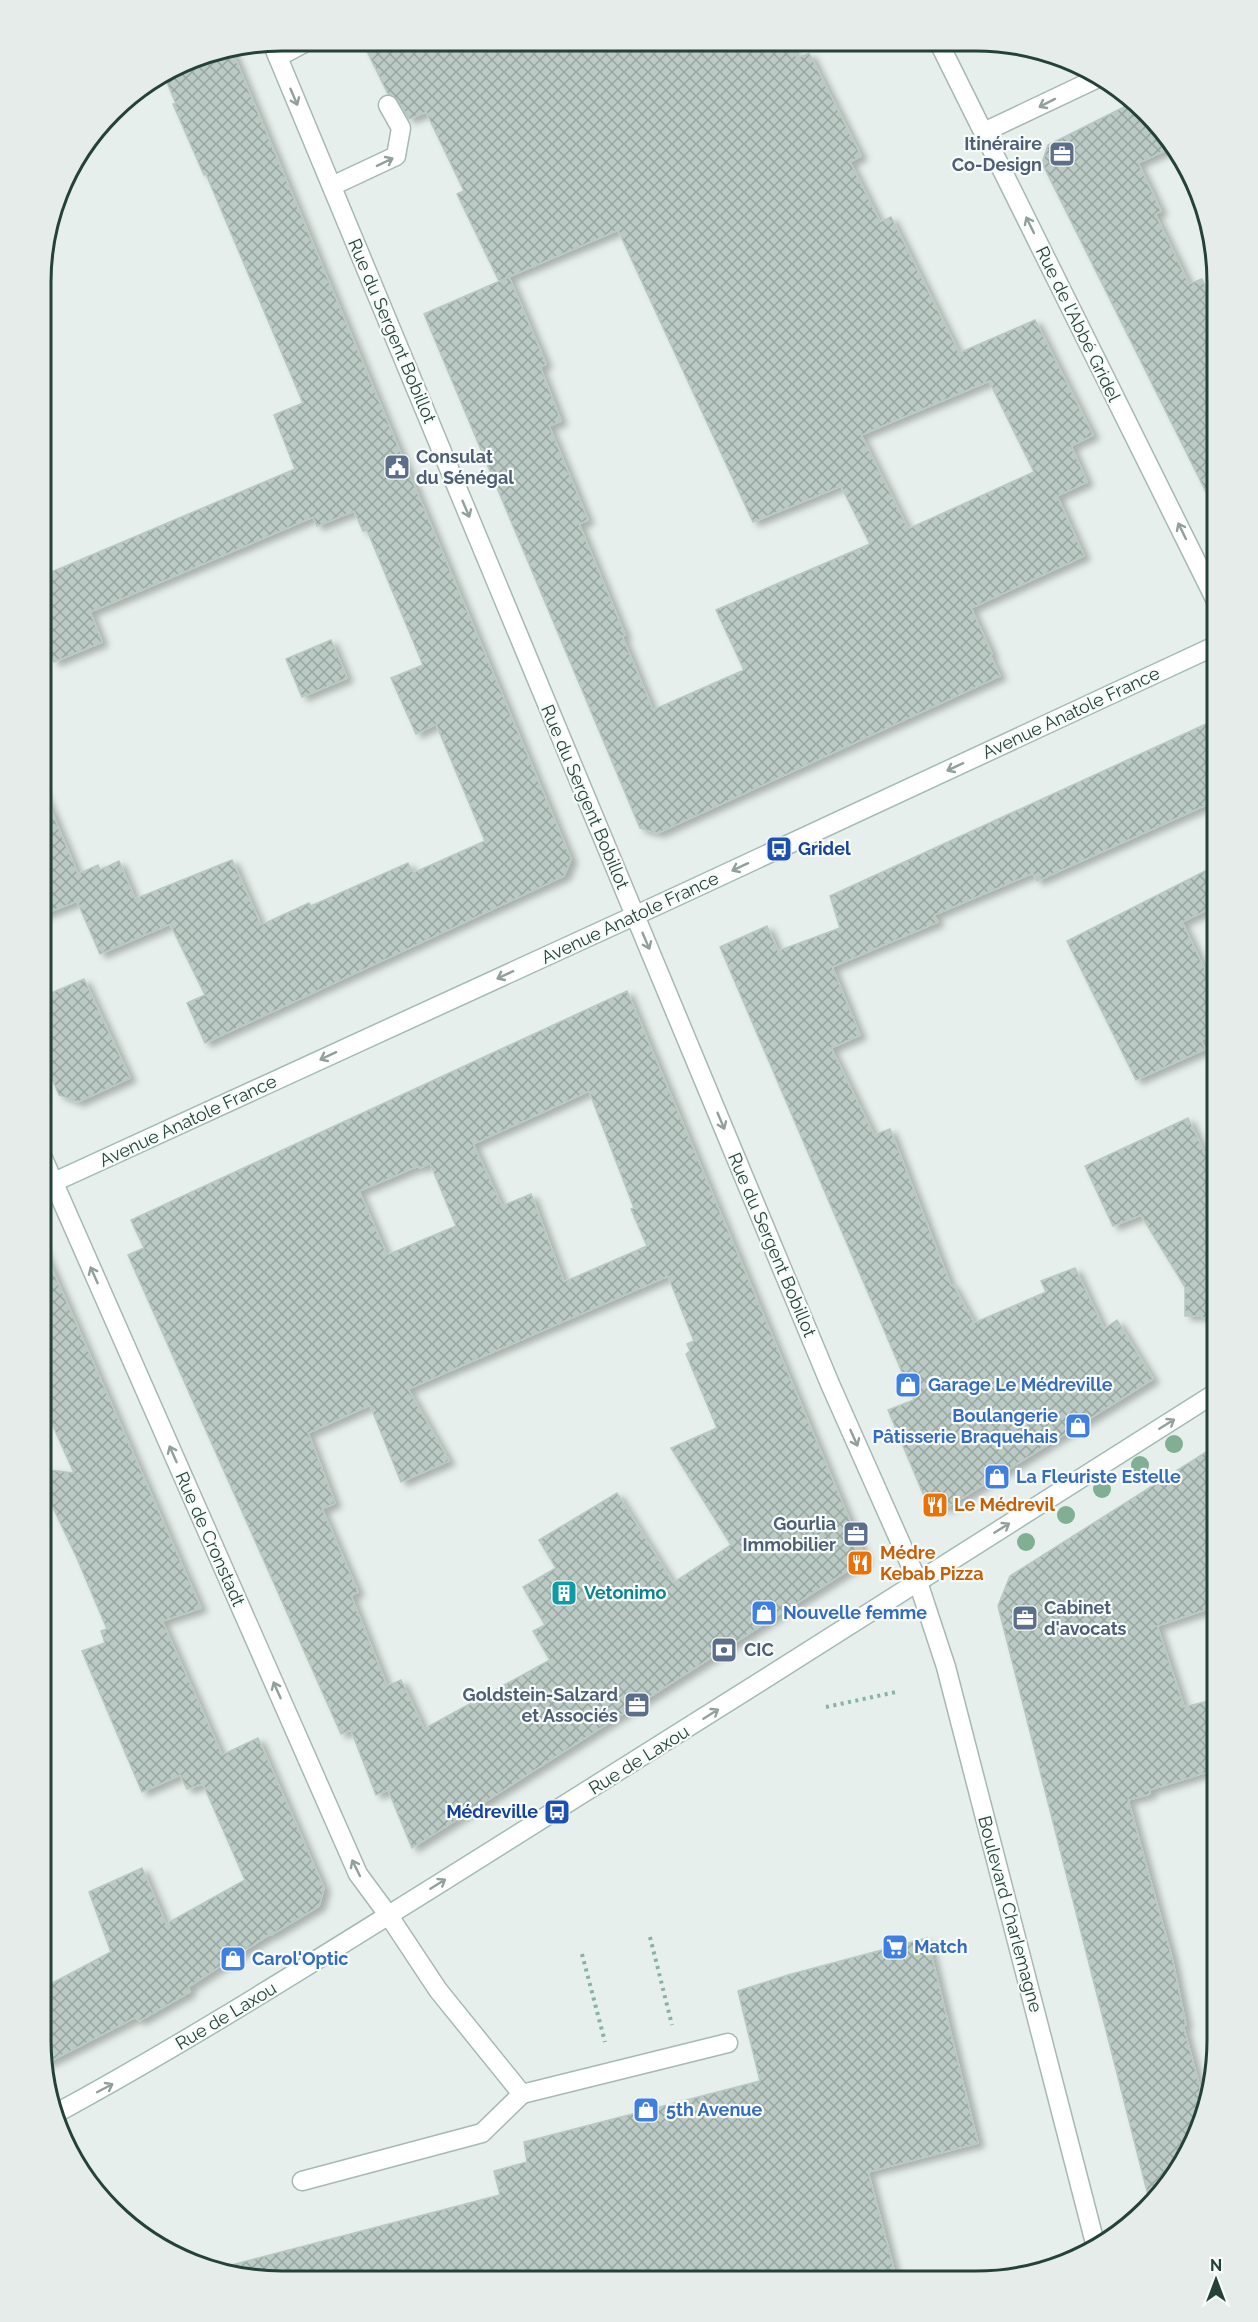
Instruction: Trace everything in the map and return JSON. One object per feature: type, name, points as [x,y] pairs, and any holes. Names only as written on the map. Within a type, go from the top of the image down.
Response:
[{"type":"street","name":"Rue du Sergent Bobillot","points":[[275,51],[830,1384],[918,1582]]},
{"type":"street","name":"Rue de l'Abbé Gridel","points":[[943,51],[1207,583]]},
{"type":"street","points":[[984,132],[1090,82]]},
{"type":"street","points":[[332,186],[396,156],[401,128],[388,105]]},
{"type":"street","name":"Avenue Anatole France","points":[[51,1184],[1207,650]]},
{"type":"street","name":"Rue de Cronstadt","points":[[51,1195],[358,1874],[438,1990],[522,2094]]},
{"type":"street","name":"Rue de Laxou","points":[[62,2110],[191,2037],[557,1812],[1207,1398]]},
{"type":"street","name":"Boulevard Charlemagne","points":[[918,1582],[949,1679],[1094,2238]]},
{"type":"street","points":[[302,2181],[482,2133],[522,2094],[728,2043]]},
{"type":"path","points":[[826,1707],[896,1692]]},
{"type":"path","points":[[650,1937],[680,2055]]},
{"type":"path","points":[[582,1954],[612,2072]]},
{"type":"building","points":[[367,51],[794,51],[797,58],[809,53],[861,156],[850,162],[880,222],[891,217],[959,353],[1035,320],[1093,435],[1071,446],[1087,482],[1057,496],[1084,556],[971,608],[1000,676],[658,833],[640,828],[424,314],[509,277],[546,364],[540,367],[561,421],[549,426],[588,520],[579,524],[653,710],[744,670],[716,610],[870,544],[841,486],[753,522],[618,230],[499,281],[457,194],[464,191],[426,112],[409,119],[397,99],[388,94]],"holes":[[[989,381],[1034,472],[908,529],[861,435]]]},
{"type":"building","points":[[234,56],[571,859],[564,876],[205,1043],[187,1003],[205,995],[170,924],[100,954],[77,901],[51,911],[51,810],[78,874],[98,865],[100,870],[119,861],[135,899],[232,860],[261,925],[309,903],[311,906],[408,863],[413,873],[485,841],[436,724],[416,734],[391,678],[423,665],[367,530],[363,531],[354,511],[317,526],[313,517],[90,612],[102,642],[54,662],[51,655],[51,572],[295,469],[274,415],[303,403],[206,174],[204,175],[173,104],[176,104],[167,82],[208,63]]},
{"type":"building","points":[[1126,106],[1150,130],[1165,150],[1138,163],[1161,211],[1155,214],[1189,284],[1202,279],[1207,291],[1207,494],[1042,163],[1048,145]]},
{"type":"building","points":[[331,640],[347,678],[302,697],[286,659]]},
{"type":"building","points":[[1207,724],[1207,804],[1037,881],[1033,873],[934,915],[938,922],[832,967],[860,1035],[831,1048],[874,1135],[890,1129],[951,1286],[953,1285],[974,1323],[1046,1292],[1041,1281],[1075,1268],[1104,1329],[1117,1320],[1153,1379],[946,1508],[927,1503],[888,1410],[914,1400],[720,947],[767,926],[778,951],[840,928],[830,896]]},
{"type":"building","points":[[1207,870],[1207,910],[1182,922],[1207,974],[1207,1037],[1201,1040],[1205,1049],[1136,1080],[1067,941]]},
{"type":"building","points":[[84,979],[130,1078],[78,1102],[59,1095],[51,1076],[51,993]]},
{"type":"building","points":[[627,991],[866,1559],[412,1848],[388,1790],[376,1795],[351,1730],[341,1734],[128,1255],[144,1248],[131,1220]],"holes":[[[589,1091],[634,1208],[631,1209],[647,1246],[564,1282],[531,1194],[502,1206],[473,1144]],[[430,1163],[456,1226],[387,1255],[359,1191],[418,1166],[420,1168]],[[668,1276],[694,1341],[687,1344],[690,1351],[686,1354],[717,1428],[671,1448],[731,1545],[673,1583],[617,1493],[539,1540],[556,1568],[523,1587],[545,1625],[533,1631],[550,1660],[424,1729],[401,1680],[387,1686],[351,1596],[358,1592],[322,1509],[335,1503],[308,1433],[370,1405],[401,1482],[449,1461],[408,1389]]]},
{"type":"building","points":[[1188,1118],[1207,1158],[1207,1324],[1202,1316],[1185,1316],[1185,1287],[1141,1215],[1113,1226],[1085,1166]]},
{"type":"building","points":[[51,1267],[201,1608],[162,1621],[222,1755],[258,1738],[324,1888],[319,1906],[270,1934],[188,1987],[190,1992],[139,2021],[136,2017],[52,2061],[51,1984],[111,1952],[89,1892],[142,1868],[166,1924],[245,1880],[203,1784],[187,1789],[180,1775],[142,1792],[82,1651],[105,1643],[101,1631],[107,1629],[51,1503],[51,1470],[74,1473],[51,1421]]},
{"type":"building","points":[[1207,1451],[1207,1609],[1157,1626],[1184,1707],[1207,1701],[1207,1772],[1149,1790],[1150,1794],[1128,1800],[1172,1958],[1186,2025],[1183,2025],[1201,2092],[1183,2142],[1168,2168],[1148,2194],[998,1606],[1010,1576]]},
{"type":"building","points":[[927,1938],[978,2143],[868,2172],[894,2271],[267,2271],[230,2265],[500,2195],[494,2171],[527,2162],[524,2142],[760,2081],[738,1991],[788,1975]]},
{"type":"place","name":"Itinéraire Co-Design","points":[[1062,154]]},
{"type":"place","name":"Consulat du Sénégal","points":[[397,467]]},
{"type":"place","name":"Gridel","points":[[779,849]]},
{"type":"place","name":"Garage Le Médreville","points":[[908,1385]]},
{"type":"place","name":"Boulangerie Pâtisserie Braquehais","points":[[1078,1426]]},
{"type":"place","name":"La Fleuriste Estelle","points":[[997,1477]]},
{"type":"place","name":"Le Médrevil","points":[[935,1505]]},
{"type":"place","name":"Gourlia Immobilier","points":[[856,1534]]},
{"type":"place","name":"Médre Kebab Pizza","points":[[860,1563]]},
{"type":"place","name":"Vetonimo","points":[[564,1593]]},
{"type":"place","name":"Nouvelle femme","points":[[764,1613]]},
{"type":"place","name":"Cabinet d'avocats","points":[[1025,1618]]},
{"type":"place","name":"CIC","points":[[724,1650]]},
{"type":"place","name":"Goldstein-Salzard et Associés","points":[[637,1705]]},
{"type":"place","name":"Médreville","points":[[557,1812]]},
{"type":"place","name":"Match","points":[[895,1947]]},
{"type":"place","name":"Carol'Optic","points":[[233,1959]]},
{"type":"place","name":"5th Avenue","points":[[646,2110]]}]
